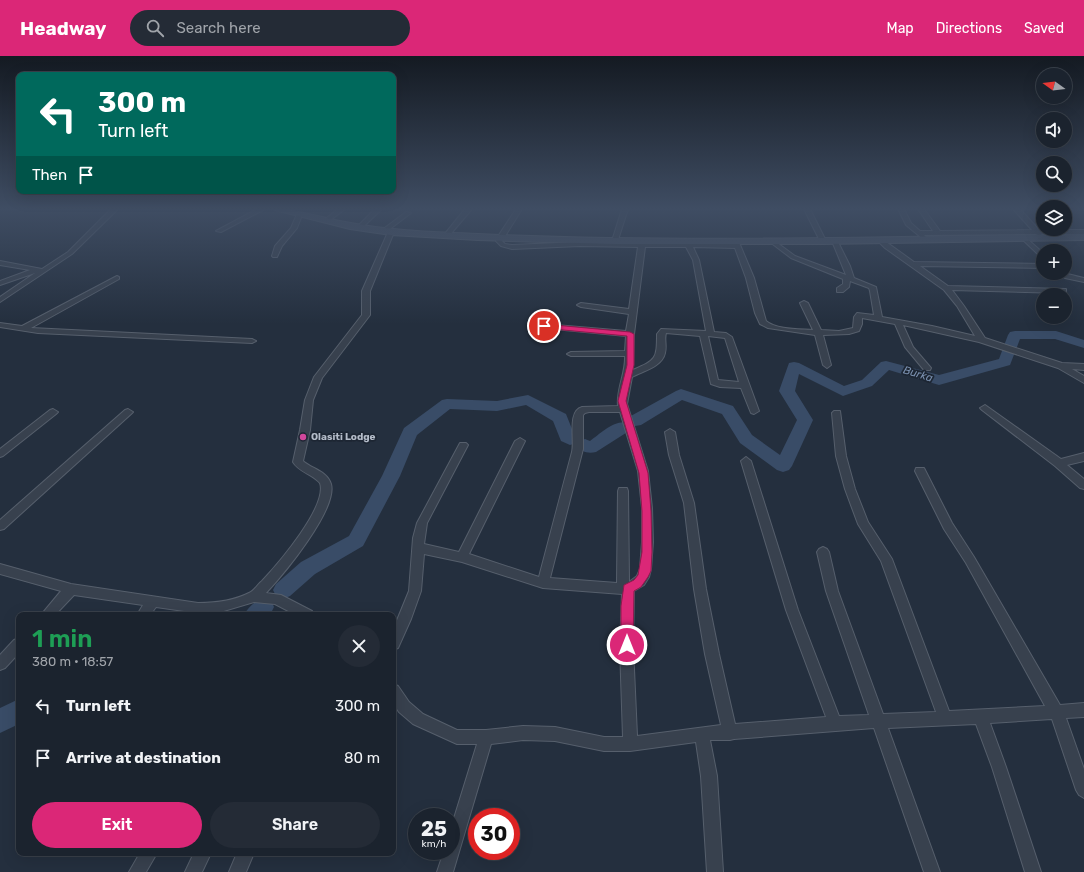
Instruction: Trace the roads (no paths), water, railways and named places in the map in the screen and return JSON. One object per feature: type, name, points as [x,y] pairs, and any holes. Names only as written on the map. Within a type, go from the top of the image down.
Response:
[{"type":"street","points":[[0,300],[77,247]]},
{"type":"street","points":[[275,256],[277,247]]},
{"type":"street","points":[[254,597],[291,557],[304,537],[324,500],[326,492],[324,482],[313,472],[300,465],[298,462],[305,430],[309,400],[318,377],[366,315],[366,291],[382,247]]},
{"type":"street","points":[[418,548],[462,557],[543,583],[625,589],[638,584],[645,571],[647,511],[643,473],[622,401],[631,365],[630,334],[641,247]]},
{"type":"street","points":[[689,247],[696,260],[714,382],[720,384],[744,385]]},
{"type":"street","points":[[738,247],[750,278],[759,313],[765,324],[775,327],[818,332],[852,331],[856,329],[858,317],[860,315],[878,317],[982,340],[1015,350],[1061,366],[1084,380]]},
{"type":"street","points":[[780,247],[793,257],[867,285],[874,291],[878,317]]},
{"type":"street","points":[[838,247],[847,266],[849,278],[846,285],[840,290]]},
{"type":"street","points":[[888,247],[899,256],[915,264],[945,288],[958,302],[982,340]]},
{"type":"street","points":[[0,264],[42,270]]},
{"type":"street","points":[[915,264],[1036,266]]},
{"type":"street","points":[[0,283],[42,270]]},
{"type":"street","points":[[23,329],[117,278]]},
{"type":"street","points":[[1072,278],[1084,280]]},
{"type":"street","points":[[945,288],[1036,290]]},
{"type":"street","points":[[804,303],[818,332],[828,365]]},
{"type":"street","points":[[581,305],[633,312]]},
{"type":"street","points":[[898,321],[903,339],[913,355],[927,368]]},
{"type":"street","points":[[0,326],[23,329],[252,341]]},
{"type":"street","points":[[544,326],[630,334]]},
{"type":"street","points":[[629,375],[653,363],[659,357],[661,354],[661,334],[664,331],[723,334],[728,337],[754,411]]},
{"type":"street","points":[[571,354],[630,353]]},
{"type":"street","points":[[1061,366],[1084,368]]},
{"type":"street","points":[[985,408],[1059,463],[1084,484]]},
{"type":"street","points":[[543,583],[578,448],[578,415],[582,410],[589,409],[624,409]]},
{"type":"street","points":[[0,454],[53,412]]},
{"type":"street","points":[[0,526],[128,412]]},
{"type":"street","points":[[837,413],[841,456],[850,489],[864,524],[886,559],[945,718]]},
{"type":"street","points":[[670,432],[674,455],[689,503],[700,589],[712,654],[730,733]]},
{"type":"street","points":[[462,557],[520,441]]},
{"type":"street","points":[[396,638],[405,619],[415,591],[418,538],[422,523],[463,445]]},
{"type":"street","points":[[1059,463],[1084,457]]},
{"type":"street","points":[[746,461],[792,610],[836,723]]},
{"type":"street","points":[[920,471],[948,526],[970,560],[1057,713],[1084,790]]},
{"type":"street","points":[[622,491],[630,744]]},
{"type":"street","points":[[823,552],[832,591],[880,722],[932,872]]},
{"type":"street","points":[[0,569],[71,589],[198,608],[218,608],[254,597],[276,599],[300,612]]},
{"type":"street","points":[[49,612],[71,589]]},
{"type":"street","points":[[145,612],[154,601]]},
{"type":"street","points":[[0,664],[16,647]]},
{"type":"street","points":[[396,695],[404,707],[418,720],[457,737],[486,737],[523,733],[555,734],[604,744],[630,744],[702,734],[730,733],[836,723],[1057,713],[1084,710]]},
{"type":"street","points":[[980,717],[999,767],[1033,872]]},
{"type":"street","points":[[702,734],[709,776],[715,872]]},
{"type":"street","points":[[445,872],[486,737]]},
{"type":"street","points":[[137,872],[146,856]]},
{"type":"street","points":[[193,872],[201,856]]},
{"type":"street","points":[[237,872],[245,856]]},
{"type":"waterway","name":"Burka","points":[[635,421],[681,394],[728,410],[746,439],[783,466],[805,420],[787,391],[794,366],[843,391],[867,383],[886,365],[939,380],[1005,362],[1015,335],[1056,335],[1084,344]]},
{"type":"waterway","points":[[283,590],[308,568],[356,541],[391,476],[410,432],[447,404],[497,406],[528,400],[560,418],[567,437],[570,439]]},
{"type":"waterway","points":[[585,445],[590,448],[623,427]]},
{"type":"waterway","points":[[258,612],[264,607]]},
{"type":"waterway","points":[[0,721],[16,713]]},
{"type":"place","name":"Olasiti Lodge","points":[[303,437]]}]
